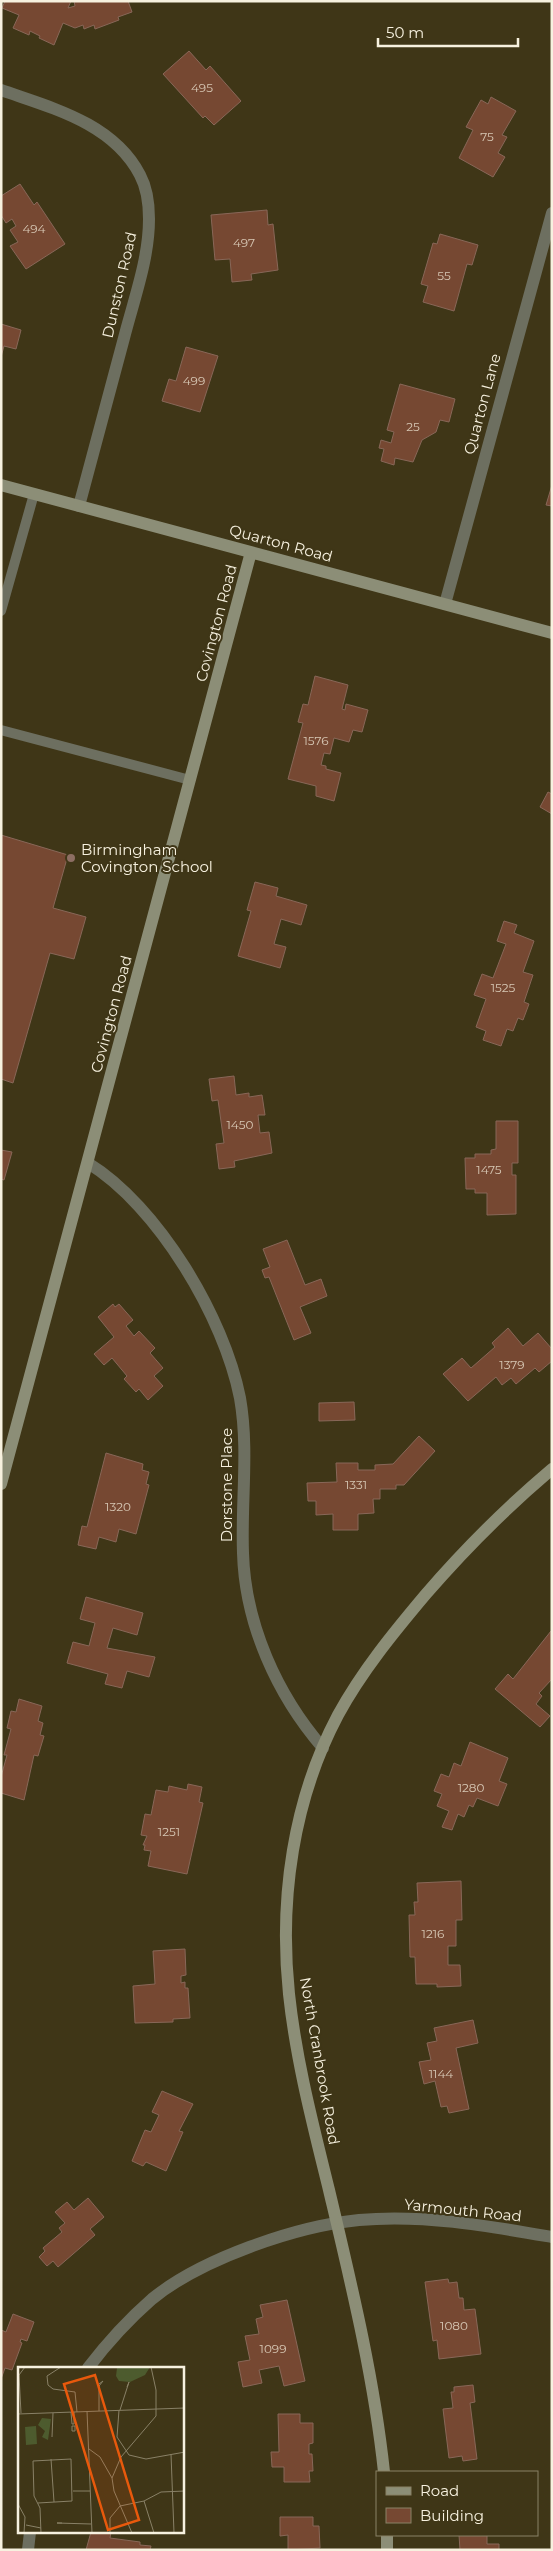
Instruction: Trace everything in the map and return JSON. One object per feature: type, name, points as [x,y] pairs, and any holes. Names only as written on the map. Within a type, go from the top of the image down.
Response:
[{"type":"street","name":"Dunston Road","points":[[1,90],[54,108],[97,129],[127,156],[140,174],[148,202],[149,220],[146,247],[136,294],[79,506]]},
{"type":"street","name":"Quarton Lane","points":[[445,604],[552,213]]},
{"type":"street","name":"Quarton Road","points":[[1,485],[552,633]]},
{"type":"street","name":"Covington Road","points":[[1,1484],[251,552]]},
{"type":"street","name":"Dorstone Place","points":[[88,1163],[124,1189],[142,1210],[195,1283],[222,1341],[240,1398],[245,1458],[243,1555],[256,1627],[269,1663],[294,1711],[323,1748]]},
{"type":"street","name":"North Cranbrook Road","points":[[384,2471],[371,2375],[304,2082],[289,1997],[286,1954],[287,1887],[293,1850],[306,1792],[323,1748],[339,1714],[359,1681],[403,1622],[465,1551],[552,1469]]},
{"type":"street","name":"Yarmouth Road","points":[[89,2367],[130,2319],[154,2298],[220,2259],[256,2245],[337,2224],[359,2220],[391,2219],[445,2221],[552,2238]]},
{"type":"street","points":[[28,2550],[30,2534]]},
{"type":"street","points":[[387,2536],[388,2550]]},
{"type":"lane","points":[[1,611],[34,494]]},
{"type":"lane","points":[[1,730],[190,780]]},
{"type":"building","points":[[5,1],[71,1],[68,8],[75,6],[74,1],[128,1],[132,12],[118,17],[119,20],[95,29],[94,25],[84,29],[83,25],[75,28],[63,23],[54,45],[39,38],[40,36],[30,31],[29,35],[13,28],[19,15],[2,8]]},
{"type":"building","points":[[189,51],[206,70],[210,66],[241,101],[214,125],[205,116],[203,118],[163,74]]},
{"type":"building","points":[[491,97],[516,111],[502,135],[507,137],[498,153],[505,157],[493,177],[459,158],[473,130],[466,127],[481,100],[488,104]]},
{"type":"building","points":[[20,184],[34,205],[37,202],[65,244],[26,269],[10,246],[18,242],[10,230],[16,226],[12,219],[6,223],[1,215],[1,196]]},
{"type":"building","points":[[267,210],[268,225],[273,224],[278,270],[251,274],[252,280],[232,282],[230,259],[215,260],[211,215]]},
{"type":"building","points":[[440,234],[478,245],[472,265],[467,264],[454,311],[423,302],[428,286],[421,284],[433,243],[437,244]]},
{"type":"building","points":[[1,324],[21,330],[16,349],[4,346],[1,357]]},
{"type":"building","points":[[186,347],[218,356],[200,412],[162,401],[169,379],[176,381]]},
{"type":"building","points":[[400,384],[455,399],[449,422],[440,420],[436,432],[422,440],[413,462],[395,458],[394,465],[381,461],[384,449],[379,448],[381,440],[391,443],[394,432],[387,430]]},
{"type":"building","points":[[552,485],[552,506],[546,505]]},
{"type":"building","points":[[315,676],[348,685],[342,709],[345,710],[346,704],[368,710],[362,732],[353,730],[349,742],[334,738],[330,754],[324,753],[321,765],[326,766],[326,769],[341,773],[334,801],[316,796],[316,786],[288,779],[303,723],[298,722],[303,704],[308,705]]},
{"type":"building","points":[[548,792],[552,794],[552,814],[540,807]]},
{"type":"building","points":[[1,835],[68,855],[53,908],[86,917],[74,959],[50,953],[13,1083],[1,1079]]},
{"type":"building","points":[[255,882],[278,888],[276,896],[307,905],[301,925],[281,919],[274,944],[286,947],[280,968],[238,956],[251,911],[247,910]]},
{"type":"building","points":[[504,921],[517,925],[514,933],[534,941],[523,972],[533,975],[524,1002],[529,1004],[523,1020],[518,1018],[513,1031],[507,1029],[501,1046],[483,1040],[486,1031],[476,1027],[486,999],[474,995],[482,974],[493,978],[506,944],[497,941]]},
{"type":"building","points":[[234,1076],[236,1095],[249,1093],[249,1097],[262,1095],[265,1115],[258,1115],[260,1133],[269,1132],[272,1153],[234,1161],[235,1167],[219,1169],[216,1144],[224,1143],[218,1100],[212,1101],[209,1079]]},
{"type":"building","points":[[496,1121],[518,1121],[518,1163],[512,1163],[512,1175],[516,1175],[516,1214],[487,1215],[487,1193],[475,1193],[475,1189],[466,1189],[465,1158],[475,1158],[475,1154],[491,1154],[491,1150],[496,1149]]},
{"type":"building","points":[[1,1150],[12,1152],[4,1180],[1,1179]]},
{"type":"building","points":[[287,1240],[305,1285],[321,1279],[327,1296],[300,1307],[311,1333],[294,1340],[269,1277],[265,1278],[262,1270],[270,1267],[263,1249]]},
{"type":"building","points":[[113,1304],[115,1307],[119,1304],[133,1320],[126,1326],[134,1336],[139,1331],[155,1348],[150,1353],[163,1368],[154,1376],[163,1386],[148,1400],[139,1389],[136,1392],[124,1379],[127,1376],[112,1358],[104,1365],[94,1354],[114,1337],[98,1317]]},
{"type":"building","points":[[508,1328],[523,1346],[538,1333],[552,1349],[552,1361],[539,1372],[535,1368],[516,1384],[511,1378],[502,1385],[496,1377],[468,1401],[443,1374],[462,1358],[471,1368],[495,1347],[492,1343]]},
{"type":"building","points":[[354,1402],[355,1420],[319,1421],[319,1403]]},
{"type":"building","points":[[419,1436],[435,1451],[404,1485],[396,1485],[396,1489],[380,1489],[380,1499],[373,1499],[374,1513],[358,1514],[358,1530],[333,1530],[333,1514],[316,1515],[316,1501],[308,1501],[307,1483],[337,1482],[336,1463],[358,1463],[358,1470],[375,1470],[375,1465],[393,1464]]},
{"type":"building","points":[[106,1453],[143,1464],[142,1470],[149,1472],[146,1484],[149,1485],[136,1534],[119,1529],[116,1542],[99,1537],[96,1549],[78,1545],[82,1526],[87,1527]]},
{"type":"building","points":[[86,1597],[143,1613],[137,1635],[113,1628],[107,1648],[155,1657],[149,1677],[127,1671],[122,1688],[105,1684],[108,1674],[67,1663],[73,1642],[89,1646],[95,1623],[80,1619]]},
{"type":"building","points":[[551,1631],[552,1679],[539,1693],[542,1696],[536,1704],[550,1716],[540,1727],[495,1689],[508,1674],[513,1679]]},
{"type":"building","points":[[19,1699],[42,1706],[38,1721],[43,1723],[40,1735],[44,1736],[38,1756],[34,1755],[24,1800],[1,1793],[1,1777],[7,1755],[4,1755],[11,1729],[7,1728],[11,1711],[16,1712]]},
{"type":"building","points":[[470,1742],[508,1758],[499,1781],[507,1784],[498,1806],[477,1798],[473,1807],[469,1805],[464,1817],[458,1814],[452,1830],[442,1827],[449,1811],[437,1806],[442,1794],[434,1791],[441,1774],[449,1777],[454,1763],[461,1766]]},
{"type":"building","points":[[188,1784],[202,1787],[199,1802],[203,1803],[187,1874],[148,1866],[151,1851],[144,1850],[145,1845],[143,1845],[147,1836],[141,1835],[145,1814],[151,1815],[156,1790],[168,1792],[169,1786],[187,1790]]},
{"type":"building","points":[[461,1881],[462,1920],[456,1920],[456,1946],[448,1946],[448,1965],[460,1965],[461,1986],[437,1987],[437,1984],[416,1984],[415,1957],[410,1957],[409,1915],[415,1915],[414,1902],[418,1902],[417,1883]]},
{"type":"building","points":[[185,1949],[186,1975],[181,1976],[181,1983],[185,1982],[185,1988],[188,1988],[190,2018],[173,2019],[173,2022],[135,2023],[133,1986],[155,1984],[153,1951]]},
{"type":"building","points":[[473,2020],[478,2043],[456,2048],[469,2109],[449,2113],[447,2106],[441,2107],[435,2081],[424,2084],[419,2062],[431,2060],[427,2043],[437,2041],[434,2028]]},
{"type":"building","points":[[162,2091],[193,2104],[179,2131],[183,2132],[166,2171],[146,2162],[143,2166],[132,2161],[145,2130],[151,2132],[159,2115],[152,2112]]},
{"type":"building","points":[[88,2198],[104,2217],[90,2229],[95,2235],[58,2267],[53,2261],[47,2266],[39,2257],[45,2251],[43,2248],[62,2232],[59,2228],[65,2223],[55,2212],[67,2202],[74,2210]]},
{"type":"building","points":[[448,2279],[449,2283],[457,2282],[459,2298],[463,2298],[464,2310],[475,2309],[481,2354],[439,2359],[437,2340],[433,2341],[425,2282]]},
{"type":"building","points":[[287,2300],[305,2381],[284,2386],[279,2366],[259,2370],[262,2383],[243,2387],[238,2362],[250,2360],[245,2336],[259,2334],[256,2319],[263,2317],[260,2305]]},
{"type":"building","points":[[13,2314],[34,2322],[27,2341],[21,2339],[20,2342],[22,2343],[12,2370],[5,2368],[1,2379],[1,2330],[6,2332]]},
{"type":"building","points":[[473,2385],[475,2402],[470,2403],[477,2459],[463,2461],[462,2456],[449,2458],[443,2409],[453,2408],[451,2392],[454,2392],[454,2387]]},
{"type":"building","points":[[278,2414],[300,2414],[300,2423],[313,2423],[313,2443],[309,2444],[309,2454],[312,2454],[313,2471],[309,2471],[310,2482],[284,2482],[284,2467],[272,2467],[271,2452],[279,2452]]},
{"type":"building","points":[[280,2517],[313,2517],[313,2526],[319,2526],[320,2548],[288,2550],[288,2535],[280,2536]]},
{"type":"building","points":[[90,2534],[111,2534],[110,2538],[140,2542],[140,2545],[151,2546],[150,2550],[86,2550]]},
{"type":"building","points":[[459,2536],[487,2536],[487,2544],[499,2544],[499,2550],[460,2550]]},
{"type":"place","name":"Birmingham Covington School","points":[[71,858]]}]
